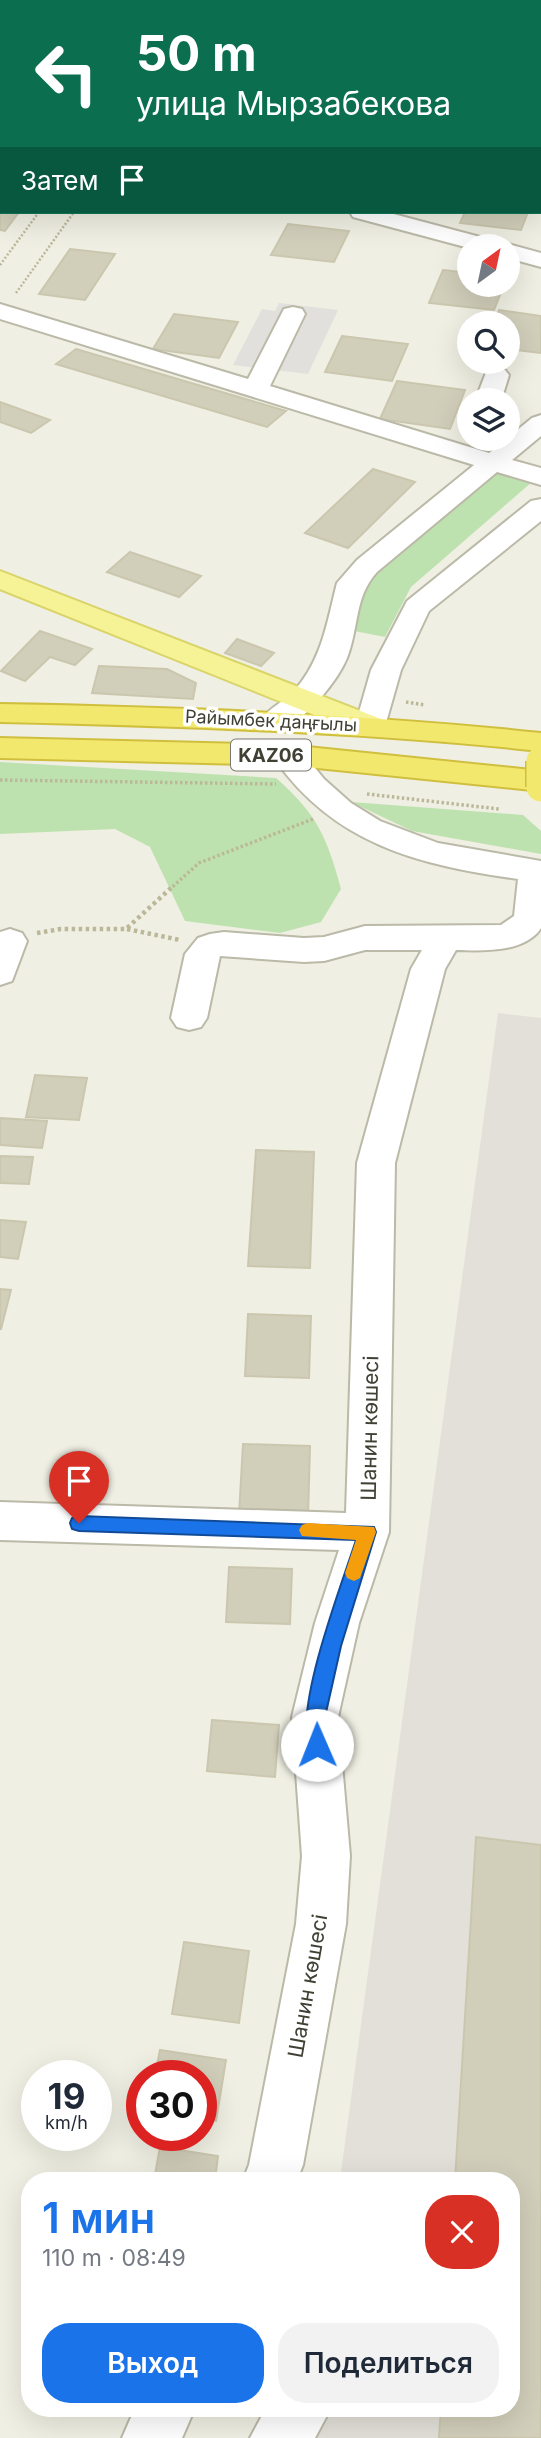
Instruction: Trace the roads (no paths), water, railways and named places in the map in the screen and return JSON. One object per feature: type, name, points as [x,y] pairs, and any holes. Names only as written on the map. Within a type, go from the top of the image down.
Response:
[{"type":"highway","name":"Райымбек даңғылы","points":[[0,713],[276,720],[541,742]]},
{"type":"highway","name":"Райымбек даңғылы","points":[[0,748],[288,755],[541,781]]},
{"type":"highway","points":[[541,761],[541,787]]},
{"type":"main road","points":[[0,579],[370,726]]},
{"type":"street","points":[[369,214],[457,237]]},
{"type":"street","points":[[442,233],[450,214]]},
{"type":"street","points":[[520,254],[541,260]]},
{"type":"street","points":[[8,302],[256,389],[442,445],[472,458],[494,461],[541,477]]},
{"type":"street","points":[[256,389],[293,314]]},
{"type":"street","points":[[492,388],[496,375]]},
{"type":"street","points":[[276,720],[304,699],[332,659],[351,583],[367,566],[541,423]]},
{"type":"street","points":[[442,445],[457,437]]},
{"type":"street","points":[[370,726],[386,670],[417,607],[541,507]]},
{"type":"street","points":[[332,659],[386,670]]},
{"type":"street","points":[[189,1018],[202,954],[210,946],[224,944],[304,950],[324,949],[365,938],[446,939],[505,936],[523,930],[531,916],[538,872],[445,855],[386,839],[337,810],[308,784],[288,755]]},
{"type":"street","name":"Шанин көшесі","points":[[273,2172],[321,1924],[326,1856],[315,1717],[337,1623],[367,1532],[376,1163],[428,968],[446,939]]},
{"type":"street","points":[[0,973],[10,941]]},
{"type":"street","points":[[0,1521],[367,1532]]},
{"type":"street","points":[[151,2438],[162,2417]]},
{"type":"street","points":[[279,2438],[295,2417]]}]
